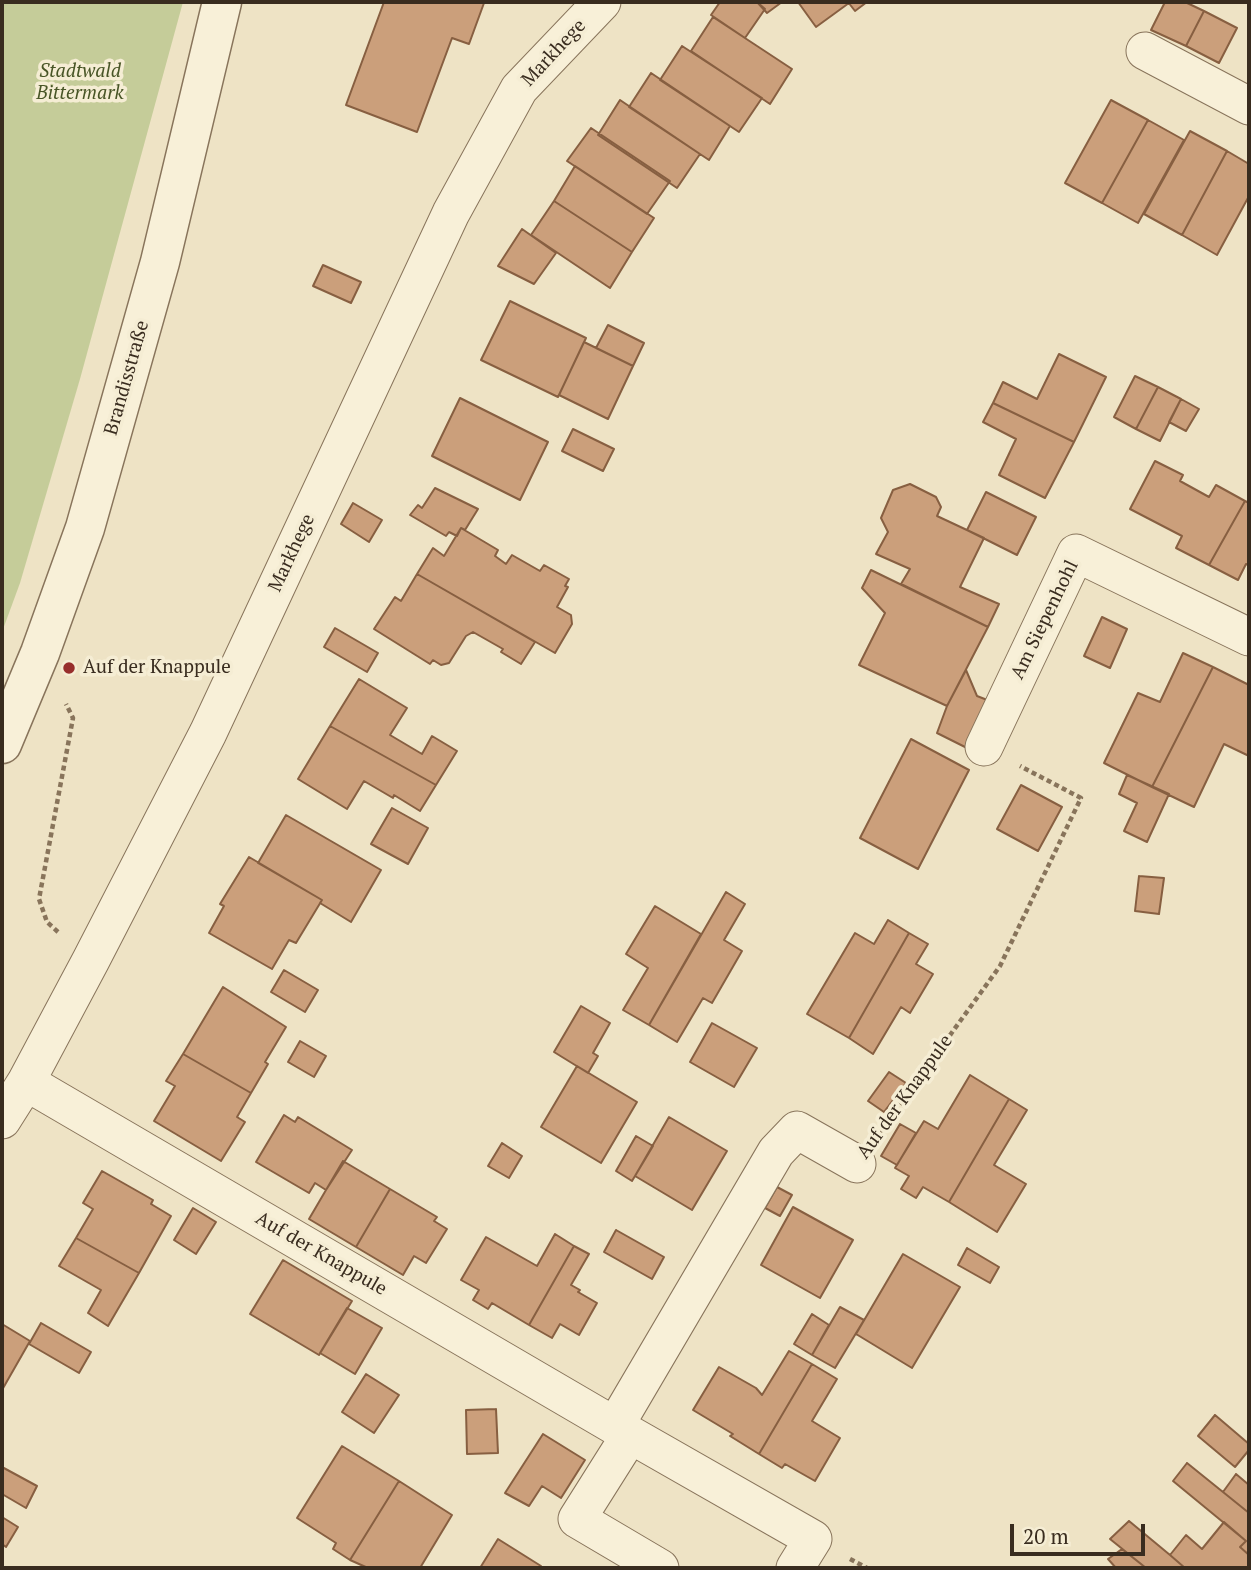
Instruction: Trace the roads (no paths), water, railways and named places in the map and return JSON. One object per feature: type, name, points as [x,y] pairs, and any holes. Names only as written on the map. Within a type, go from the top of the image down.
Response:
[{"type":"street","name":"Brandisstraße","points":[[2,744],[40,653],[85,528],[160,262],[222,2]]},
{"type":"street","name":"Markhege","points":[[2,1120],[26,1082],[91,960],[208,733],[452,213],[519,89],[602,2]]},
{"type":"street","points":[[1145,51],[1249,106]]},
{"type":"street","name":"Am Siepenhohl","points":[[985,747],[1076,553],[1249,637]]},
{"type":"street","name":"Auf der Knappule","points":[[26,1082],[813,1539],[795,1568]]},
{"type":"street","name":"Auf der Knappule","points":[[660,1568],[577,1519],[776,1152],[797,1130],[857,1164]]},
{"type":"place","name":"Auf der Knappule","points":[[69,668]]},
{"type":"park label","name":"Stadtwald Bittermark","points":[[80,83]]}]
